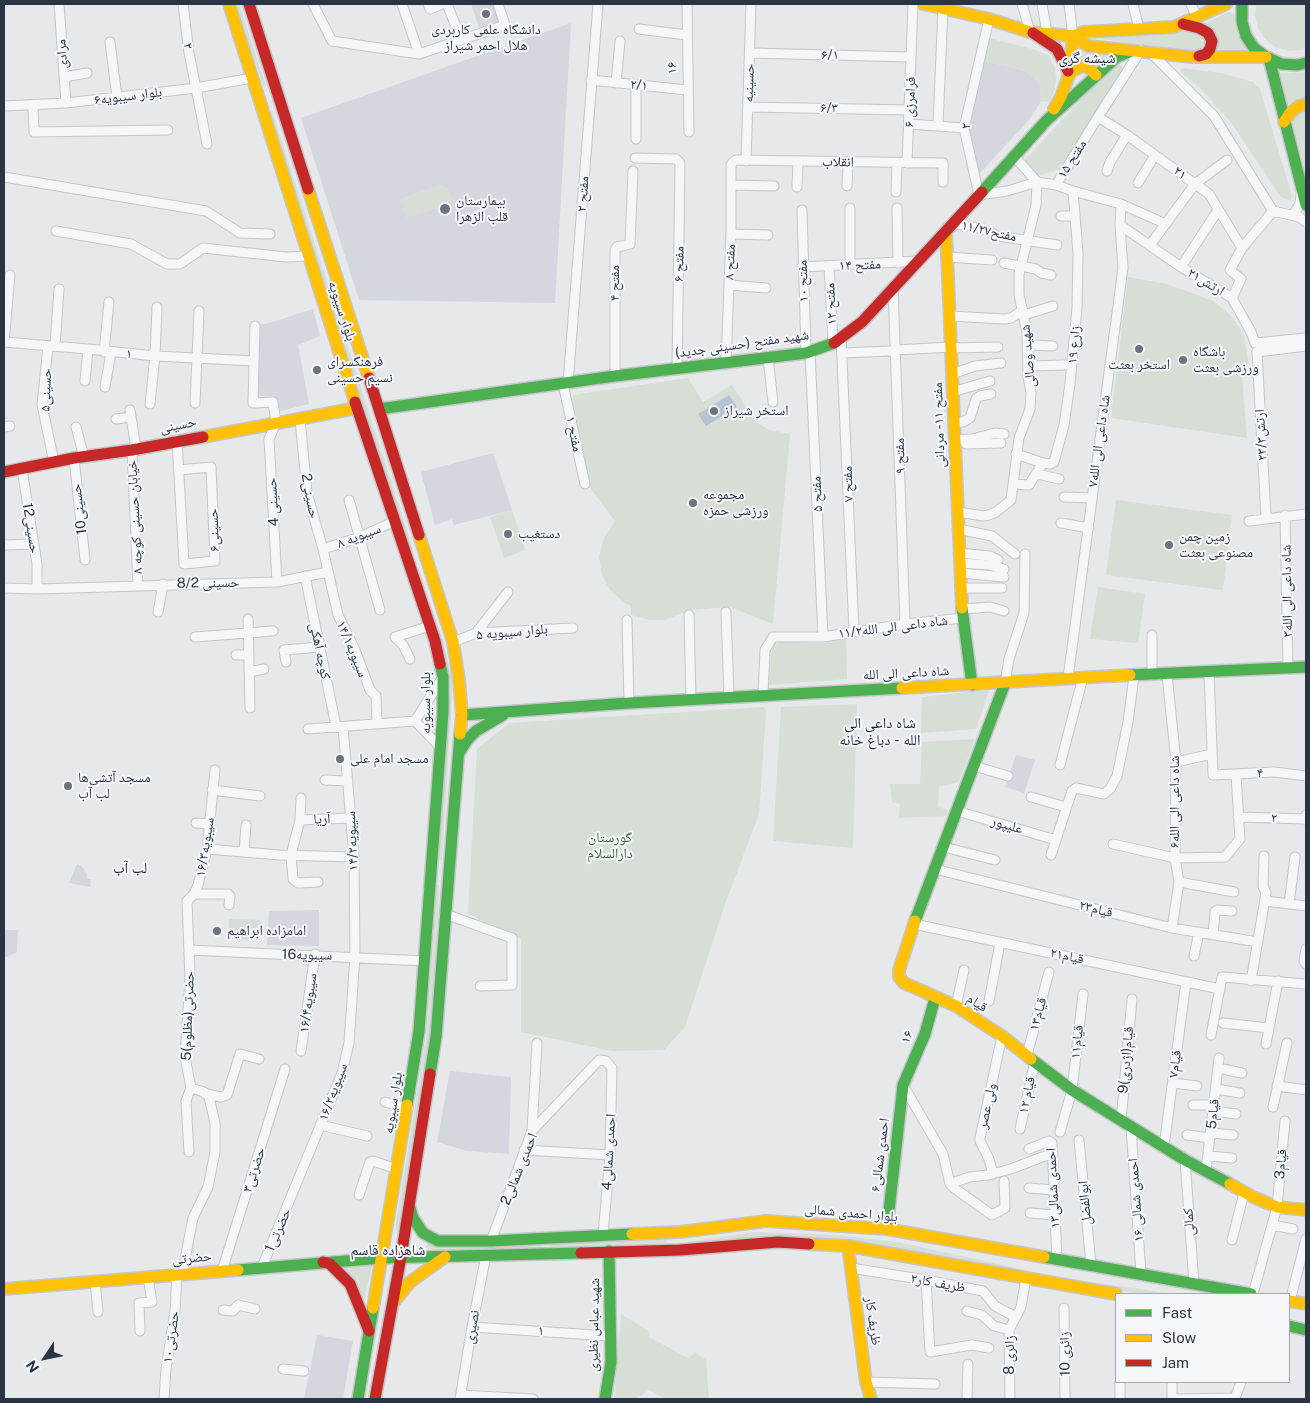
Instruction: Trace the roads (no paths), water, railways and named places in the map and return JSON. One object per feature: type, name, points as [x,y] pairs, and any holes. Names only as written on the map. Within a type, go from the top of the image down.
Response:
[{"type":"main road","name":"بلوار سیبویه","points":[[229,4],[357,408],[436,641],[443,677],[443,712],[419,1031],[408,1108],[358,1399]]},
{"type":"main road","name":"بلوار سیبویه","points":[[249,4],[453,642],[459,680],[462,715],[457,757],[436,1037],[401,1257],[375,1399]]},
{"type":"main road","points":[[923,4],[989,19],[1030,32],[1073,36],[1088,46],[1192,57],[1267,58]]},
{"type":"main road","points":[[1073,36],[1083,32],[1174,27],[1226,4]]},
{"type":"main road","points":[[1242,4],[1242,22],[1246,36],[1254,48],[1267,58],[1282,64],[1297,65],[1306,63]]},
{"type":"main road","points":[[1183,24],[1200,28],[1208,33],[1212,41],[1210,49],[1206,54],[1192,57]]},
{"type":"main road","points":[[1030,32],[1057,49],[1069,75]]},
{"type":"main road","points":[[1046,121],[1061,97],[1069,75],[1073,36]]},
{"type":"main road","points":[[1046,121],[1118,56],[1141,51]]},
{"type":"main road","points":[[1267,58],[1306,205]]},
{"type":"main road","points":[[1069,75],[1072,71],[1082,66],[1088,67],[1096,75]]},
{"type":"main road","points":[[263,110],[280,104]]},
{"type":"main road","points":[[1284,122],[1290,112],[1306,104]]},
{"type":"main road","name":"شهید مفتح (حسینی جدید)","points":[[379,409],[615,376],[808,353],[837,340],[862,322],[1046,121]]},
{"type":"main road","name":"مفتح ۱۱- مردانی","points":[[949,227],[947,256],[958,529],[963,614],[972,685]]},
{"type":"main road","name":"حسینی","points":[[4,472],[357,408]]},
{"type":"main road","points":[[406,553],[418,556],[423,549]]},
{"type":"main road","points":[[414,576],[421,569],[426,569],[431,575]]},
{"type":"main road","name":"شاه داعی الی الله","points":[[462,715],[691,699],[972,685],[1083,677],[1167,675],[1306,667]]},
{"type":"main road","name":"قیام","points":[[1005,683],[914,924],[899,970],[899,977],[904,982],[935,998],[956,1006],[1002,1036],[1072,1090],[1185,1160],[1206,1170],[1244,1193],[1277,1206],[1306,1210]]},
{"type":"main road","points":[[457,757],[467,740],[476,731],[491,720],[507,713]]},
{"type":"main road","points":[[431,873],[448,874]]},
{"type":"main road","name":"۱۶","points":[[903,1085],[925,1034],[935,998]]},
{"type":"main road","name":"احمدی شمالی۶","points":[[887,1229],[903,1085]]},
{"type":"main road","name":"بلوار احمدی شمالی","points":[[409,1207],[412,1218],[432,1240],[491,1241],[680,1232],[766,1221],[887,1229],[1246,1293]]},
{"type":"main road","points":[[680,1232],[680,1250]]},
{"type":"main road","points":[[401,1257],[680,1250],[778,1242],[848,1246],[1037,1278],[1115,1294]]},
{"type":"main road","name":"ظریف کار","points":[[848,1246],[866,1382],[871,1399]]},
{"type":"main road","name":"شهید عباس نظیری","points":[[605,1399],[611,1362],[609,1251]]},
{"type":"main road","points":[[1037,1278],[1042,1256]]},
{"type":"main road","name":"حضرتی","points":[[4,1289],[401,1257]]},
{"type":"main road","points":[[392,1304],[410,1282],[445,1257]]},
{"type":"main road","points":[[323,1262],[330,1264],[350,1284],[370,1332]]},
{"type":"main road","points":[[1290,1301],[1306,1304]]},
{"type":"main road","points":[[1290,1326],[1306,1330]]},
{"type":"street","name":"مرادی","points":[[59,4],[66,103]]},
{"type":"street","name":"۲","points":[[183,4],[189,53],[206,144]]},
{"type":"street","points":[[314,4],[332,41],[419,54],[505,25],[498,4]]},
{"type":"street","points":[[402,4],[419,54]]},
{"type":"street","points":[[428,4],[430,9],[442,4]]},
{"type":"street","points":[[447,4],[461,39]]},
{"type":"street","name":"مفتح ۲","points":[[566,383],[598,4]]},
{"type":"street","name":"۱۶","points":[[687,4],[689,132]]},
{"type":"street","name":"حسینیه","points":[[746,160],[751,4]]},
{"type":"street","name":"فرامرزی ۶","points":[[907,163],[912,4]]},
{"type":"street","points":[[1022,4],[1030,32]]},
{"type":"street","points":[[1042,4],[1047,33]]},
{"type":"street","points":[[1069,4],[1073,36]]},
{"type":"street","points":[[1133,4],[1139,29]]},
{"type":"street","points":[[1191,4],[1197,18]]},
{"type":"street","points":[[938,125],[943,8]]},
{"type":"street","name":"۲","points":[[979,195],[964,128],[989,19]]},
{"type":"street","points":[[639,29],[687,35]]},
{"type":"street","points":[[616,83],[620,41]]},
{"type":"street","points":[[110,42],[116,97]]},
{"type":"street","points":[[1098,117],[1141,51],[1214,116],[1273,210],[1292,215],[1306,222]]},
{"type":"street","name":"۶/۱","points":[[750,53],[911,57]]},
{"type":"street","points":[[64,76],[86,72]]},
{"type":"street","name":"۶بلوار سیبویه","points":[[4,106],[66,103],[196,88],[252,78]]},
{"type":"street","name":"۲/۱","points":[[591,80],[688,90]]},
{"type":"street","points":[[636,85],[636,139]]},
{"type":"street","points":[[33,106],[34,132],[168,130]]},
{"type":"street","name":"۶/۳","points":[[748,107],[909,110]]},
{"type":"street","name":"۲۱","points":[[1098,117],[1127,135],[1209,194],[1242,248]]},
{"type":"street","name":"مفتح ۱۵","points":[[979,195],[1037,182],[1056,185],[1098,117]]},
{"type":"street","points":[[909,124],[964,128]]},
{"type":"street","points":[[1107,171],[1110,162],[1127,135]]},
{"type":"street","points":[[1138,183],[1155,155]]},
{"type":"street","points":[[1015,157],[1037,182]]},
{"type":"street","name":"مفتح ۶","points":[[635,158],[676,159],[680,163],[677,369]]},
{"type":"street","name":"انقلاب","points":[[733,162],[736,160],[746,160],[943,163],[943,182]]},
{"type":"street","points":[[1150,246],[1195,184],[1227,160]]},
{"type":"street","points":[[797,187],[798,161]]},
{"type":"street","name":"مفتح ۸","points":[[726,363],[731,234],[731,166],[733,162]]},
{"type":"street","points":[[847,186],[848,162]]},
{"type":"street","points":[[896,192],[897,163]]},
{"type":"street","name":"مفتح ۴","points":[[615,376],[615,250],[617,247],[630,244],[633,171]]},
{"type":"street","points":[[4,177],[206,211],[240,232],[270,234]]},
{"type":"street","name":"شهید وصالی","points":[[958,512],[983,516],[989,515],[1011,500],[1019,438],[1030,409],[1028,332],[1018,295],[1019,274],[1026,239],[1036,205],[1037,182]]},
{"type":"street","points":[[1056,185],[1121,204],[1166,224]]},
{"type":"street","points":[[731,186],[774,186]]},
{"type":"street","points":[[1292,215],[1300,204],[1302,190]]},
{"type":"street","name":"۱۹ زارع","points":[[1037,474],[1043,462],[1052,464],[1054,462],[1064,425],[1070,384],[1077,308],[1078,253],[1073,191]]},
{"type":"street","name":"شاه داعی الی الله۷","points":[[1068,678],[1123,268],[1120,225],[1121,204]]},
{"type":"street","points":[[850,208],[850,265]]},
{"type":"street","points":[[897,208],[898,263]]},
{"type":"street","name":"مفتح ۱۰","points":[[802,210],[802,267],[808,353]]},
{"type":"street","points":[[1181,267],[1218,210]]},
{"type":"street","points":[[1232,298],[1241,279],[1230,270],[1242,248],[1273,210]]},
{"type":"street","points":[[1061,216],[1075,216]]},
{"type":"street","name":"ارتش۲۱","points":[[1120,225],[1181,267],[1232,298],[1255,343],[1306,338]]},
{"type":"street","name":"مفتح۱۱/۲۷","points":[[949,227],[983,229],[998,236],[1057,245]]},
{"type":"street","points":[[56,231],[132,244],[167,264],[180,264],[203,248],[286,257],[309,256]]},
{"type":"street","points":[[731,234],[768,235]]},
{"type":"street","points":[[947,256],[992,260]]},
{"type":"street","name":"مفتح ۱۴","points":[[802,267],[918,261]]},
{"type":"street","points":[[1004,263],[1021,265],[1036,269],[1040,273],[1051,275]]},
{"type":"street","name":"مفتح ۱۲","points":[[829,266],[837,340]]},
{"type":"street","points":[[4,342],[10,275]]},
{"type":"street","points":[[729,286],[766,288]]},
{"type":"street","name":"مفتح ۹","points":[[893,288],[893,350],[904,624]]},
{"type":"street","name":"حسینی۵","points":[[54,462],[42,405],[59,289]]},
{"type":"street","points":[[106,387],[109,302]]},
{"type":"street","points":[[950,316],[1005,319],[1023,312],[1053,306]]},
{"type":"street","points":[[150,404],[155,356],[157,307]]},
{"type":"street","points":[[195,403],[199,312]]},
{"type":"street","points":[[255,326],[253,403],[273,402],[276,423]]},
{"type":"street","name":"مفتح ۷","points":[[837,340],[842,353],[854,631]]},
{"type":"street","name":"۱","points":[[4,342],[88,348],[108,352],[155,356],[254,361]]},
{"type":"street","points":[[1028,344],[1053,346]]},
{"type":"street","name":"۲۳/۳ارتش","points":[[1266,518],[1257,352],[1306,346]]},
{"type":"street","points":[[842,353],[998,347]]},
{"type":"street","points":[[85,380],[88,348]]},
{"type":"street","name":"مفتح ۵","points":[[808,353],[823,637]]},
{"type":"street","points":[[768,358],[773,402]]},
{"type":"street","points":[[952,374],[975,366],[1002,363]]},
{"type":"street","points":[[1028,366],[1065,365]]},
{"type":"street","points":[[952,392],[990,381]]},
{"type":"street","name":"مفتح ۱","points":[[566,383],[585,484]]},
{"type":"street","points":[[954,423],[963,422],[970,418],[976,400],[980,396],[991,394]]},
{"type":"street","name":"خیابان حسینی کوچه ۸","points":[[116,419],[131,413],[134,449],[138,585]]},
{"type":"street","name":"حسینی2","points":[[300,419],[307,493],[328,572]]},
{"type":"street","name":"حسینی 4","points":[[276,423],[269,439],[277,582]]},
{"type":"street","name":"حسینی10","points":[[76,427],[85,560]]},
{"type":"street","points":[[954,443],[995,433],[1004,434]]},
{"type":"street","name":"حسینی۶","points":[[177,440],[184,564],[215,561],[211,466],[179,470]]},
{"type":"street","points":[[954,443],[1001,443]]},
{"type":"street","points":[[1016,454],[1043,462]]},
{"type":"street","name":"حسینی12","points":[[22,468],[37,564],[37,589]]},
{"type":"street","points":[[1014,484],[1029,485],[1037,474],[1059,479]]},
{"type":"street","points":[[1064,497],[1092,498]]},
{"type":"street","points":[[349,500],[380,610]]},
{"type":"street","points":[[1249,520],[1306,514]]},
{"type":"street","name":"شاه داعی الی الله۳","points":[[1285,515],[1288,668]]},
{"type":"street","name":"سیبویه ۸","points":[[323,549],[360,537],[396,521]]},
{"type":"street","points":[[1061,523],[1089,528]]},
{"type":"street","points":[[958,529],[992,536],[1015,554]]},
{"type":"street","points":[[4,545],[34,544]]},
{"type":"street","points":[[1005,683],[1009,659],[1024,613],[1025,554]]},
{"type":"street","points":[[960,563],[990,556],[998,560]]},
{"type":"street","points":[[960,563],[989,565],[1004,573]]},
{"type":"street","name":"8/2 حسینی","points":[[4,588],[37,589],[277,582],[328,572]]},
{"type":"street","name":"سیبویه۱۴/۱","points":[[328,572],[338,614],[355,650],[370,690],[376,696],[376,723]]},
{"type":"street","name":"کوچه آهکی","points":[[305,576],[319,647],[340,726]]},
{"type":"street","points":[[158,612],[163,584]]},
{"type":"street","points":[[962,588],[1002,588]]},
{"type":"street","points":[[476,633],[508,592]]},
{"type":"street","name":"۱۱/۲شاه داعی الی الله","points":[[763,695],[765,650],[773,637],[823,637],[990,608],[1004,611]]},
{"type":"street","points":[[726,612],[729,697]]},
{"type":"street","points":[[689,615],[691,699]]},
{"type":"street","points":[[248,618],[250,708]]},
{"type":"street","points":[[627,620],[629,703]]},
{"type":"street","points":[[410,659],[403,645],[395,637],[430,626]]},
{"type":"street","name":"بلوار سیبویه ۵","points":[[453,642],[476,633],[573,628]]},
{"type":"street","points":[[195,637],[273,631]]},
{"type":"street","points":[[1152,635],[1152,675]]},
{"type":"street","points":[[286,662],[284,650],[319,647]]},
{"type":"street","points":[[236,655],[249,655]]},
{"type":"street","points":[[249,672],[264,669]]},
{"type":"street","points":[[1176,762],[1212,754],[1209,672]]},
{"type":"street","name":"شاه داعی الی الله۶","points":[[1167,675],[1176,762],[1175,858],[1180,882],[1172,928]]},
{"type":"street","points":[[1051,854],[1072,791],[1076,788],[1104,794],[1117,776],[1128,722],[1134,676]]},
{"type":"street","points":[[415,721],[443,677]]},
{"type":"street","points":[[1060,765],[1083,677]]},
{"type":"street","points":[[308,729],[415,721],[440,747]]},
{"type":"street","name":"سیبویه۱۴/۲","points":[[340,726],[348,780],[354,857],[354,956]]},
{"type":"street","name":"۴","points":[[1212,754],[1213,775],[1274,772],[1306,776]]},
{"type":"street","points":[[974,766],[1008,776]]},
{"type":"street","name":"سیبویه۱۶/۳","points":[[189,950],[187,901],[194,894],[198,885],[207,849],[215,770]]},
{"type":"street","points":[[1113,844],[1175,858],[1225,857],[1240,839],[1236,774]]},
{"type":"street","points":[[325,780],[348,780]]},
{"type":"street","points":[[212,790],[260,796]]},
{"type":"street","points":[[1031,797],[1066,807]]},
{"type":"street","points":[[300,820],[301,798]]},
{"type":"street","name":"علیپور","points":[[957,811],[1056,840]]},
{"type":"street","name":"۲","points":[[1238,817],[1306,819],[1306,815]]},
{"type":"street","name":"آریا","points":[[291,855],[300,820],[351,818]]},
{"type":"street","points":[[196,823],[210,824]]},
{"type":"street","points":[[244,852],[246,825]]},
{"type":"street","points":[[944,847],[995,860]]},
{"type":"street","points":[[207,849],[354,857]]},
{"type":"street","points":[[291,855],[293,879],[298,883],[318,882]]},
{"type":"street","points":[[1252,980],[1266,893],[1263,886],[1264,856]]},
{"type":"street","points":[[1289,904],[1295,857]]},
{"type":"street","name":"قیام۲۳","points":[[935,869],[1172,928],[1258,942]]},
{"type":"street","points":[[1180,882],[1234,892]]},
{"type":"street","points":[[194,894],[228,894],[230,896],[229,905]]},
{"type":"street","points":[[1265,901],[1306,906]]},
{"type":"street","points":[[1213,935],[1215,912],[1220,910],[1232,911]]},
{"type":"street","points":[[445,914],[512,938],[512,985],[480,986]]},
{"type":"street","name":"قیام۲۱","points":[[914,924],[1000,943],[1016,944],[1220,989]]},
{"type":"street","points":[[1194,956],[1199,932]]},
{"type":"street","points":[[989,1001],[1000,943]]},
{"type":"street","points":[[1306,949],[1304,961],[1306,964]]},
{"type":"street","name":"سیبویه16","points":[[189,950],[315,954],[425,961]]},
{"type":"street","name":"5حضرتی(مظلوم)","points":[[189,950],[190,979],[185,1058],[191,1088]]},
{"type":"street","name":"سیبویه۱۶/۴","points":[[301,1051],[315,954]]},
{"type":"street","name":"سیبویه۱۶/۲","points":[[294,1194],[342,1073],[349,1043],[354,956]]},
{"type":"street","points":[[956,1006],[964,970]]},
{"type":"street","name":"قیام۱۳","points":[[1031,1058],[1049,972]]},
{"type":"street","points":[[1211,1035],[1222,977],[1306,984]]},
{"type":"street","name":"قیام۷","points":[[1164,1146],[1186,982]]},
{"type":"street","points":[[1266,1044],[1278,982]]},
{"type":"street","name":"قیام۱۱","points":[[1060,1132],[1072,1090],[1082,994]]},
{"type":"street","name":"قیام(اژدری)9","points":[[1126,1124],[1132,999]]},
{"type":"street","points":[[1223,1023],[1269,1028]]},
{"type":"street","name":"ولی عصر","points":[[992,1174],[980,1138],[1002,1036]]},
{"type":"street","points":[[532,1131],[537,1043]]},
{"type":"street","points":[[1273,1107],[1287,1043]]},
{"type":"street","points":[[189,1152],[186,1101],[191,1088],[220,1097],[227,1095],[240,1054],[259,1059]]},
{"type":"street","name":"قیام ۱۲","points":[[1020,1129],[1031,1058]]},
{"type":"street","name":"2احمدی شمالی","points":[[491,1241],[532,1131],[599,1060],[606,1060],[612,1068]]},
{"type":"street","name":"قیام5","points":[[1206,1170],[1219,1063],[1242,1073]]},
{"type":"street","name":"4احمدی شمالی","points":[[603,1235],[610,1155],[612,1068]]},
{"type":"street","name":"حضرتی۳","points":[[222,1270],[285,1069]]},
{"type":"street","points":[[1173,1083],[1197,1086]]},
{"type":"street","points":[[903,1085],[943,1154],[950,1184],[990,1214],[994,1214],[1004,1210],[1004,1181]]},
{"type":"street","points":[[1278,1086],[1306,1090]]},
{"type":"street","points":[[1216,1089],[1240,1093]]},
{"type":"street","points":[[180,1274],[194,1218],[208,1187],[215,1152],[215,1123],[207,1094]]},
{"type":"street","points":[[384,1102],[408,1108]]},
{"type":"street","points":[[1193,1105],[1236,1114]]},
{"type":"street","name":"قیام3","points":[[1252,1293],[1277,1206],[1285,1121]]},
{"type":"street","name":"احمدی شمالی ۱۶","points":[[1126,1124],[1141,1274]]},
{"type":"street","points":[[320,1125],[367,1136]]},
{"type":"street","points":[[1187,1135],[1234,1135]]},
{"type":"street","name":"ابوالفضل","points":[[1079,1140],[1091,1265]]},
{"type":"street","name":"احمدی شمالی۱۳","points":[[1029,1149],[1051,1141],[1056,1259]]},
{"type":"street","points":[[524,1150],[610,1155]]},
{"type":"street","points":[[950,1184],[969,1177],[1011,1169],[1053,1154]]},
{"type":"street","points":[[1208,1156],[1232,1158]]},
{"type":"street","name":"کمالی","points":[[1185,1160],[1194,1284]]},
{"type":"street","points":[[359,1195],[370,1162],[373,1161],[397,1169]]},
{"type":"street","points":[[1029,1188],[1054,1190]]},
{"type":"street","points":[[1232,1240],[1244,1193]]},
{"type":"street","name":"1حضرتی","points":[[262,1267],[294,1194]]},
{"type":"street","points":[[1030,1213],[1055,1215]]},
{"type":"street","points":[[1272,1225],[1292,1229]]},
{"type":"street","points":[[1290,1301],[1306,1239]]},
{"type":"street","name":"نصیری","points":[[461,1397],[486,1255]]},
{"type":"street","name":"۲ظریف کار","points":[[851,1268],[983,1291],[995,1306],[1016,1317]]},
{"type":"street","name":"حضرتی۱۰","points":[[164,1399],[166,1369],[180,1274]]},
{"type":"street","points":[[140,1331],[139,1303],[152,1302],[148,1277]]},
{"type":"street","points":[[926,1280],[930,1352],[972,1345],[989,1348]]},
{"type":"street","points":[[96,1281],[98,1312]]},
{"type":"street","name":"8 زائری","points":[[1010,1399],[1009,1330],[1021,1308],[1024,1284]]},
{"type":"street","points":[[223,1310],[233,1311],[238,1305],[255,1309]]},
{"type":"street","name":"10 زائری","points":[[1064,1308],[1065,1399]]},
{"type":"street","points":[[967,1311],[982,1315],[994,1326],[1009,1330]]},
{"type":"street","name":"۱","points":[[472,1327],[610,1336]]},
{"type":"street","points":[[967,1399],[968,1364]]},
{"type":"street","points":[[283,1369],[304,1371]]},
{"type":"street","points":[[866,1382],[935,1384]]},
{"type":"street","points":[[1120,1383],[1120,1399]]},
{"type":"street","points":[[1172,1383],[1172,1399],[1235,1398],[1241,1383]]},
{"type":"street","points":[[461,1397],[533,1399]]},
{"type":"water","points":[[729,395],[737,407],[706,426],[698,414]]},
{"type":"place","name":"دانشگاه علمی کاربردی هلال احمر شیراز","points":[[486,14]]},
{"type":"place","name":"بیمارستان قلب الزهرا","points":[[445,209]]},
{"type":"place","name":"استخر بعثت","points":[[1139,349]]},
{"type":"place","name":"باشگاه ورزشی بعثت","points":[[1183,360]]},
{"type":"place","name":"فرهنگسرای نسیم حسینی","points":[[317,370]]},
{"type":"place","name":"استخر شیراز","points":[[714,411]]},
{"type":"place","name":"مجموعه ورزشی حمزه","points":[[693,503]]},
{"type":"place","name":"دستغیب","points":[[508,534]]},
{"type":"place","name":"زمین چمن مصنوعی بعثت","points":[[1169,545]]},
{"type":"place","name":"مسجد امام علی","points":[[340,759]]},
{"type":"place","name":"مسجد آتشی‌ها لب آب","points":[[68,786]]},
{"type":"place","name":"امامزاده ابراهیم","points":[[217,931]]},
{"type":"district","name":"شیشه گری","points":[[1087,58]]},
{"type":"district","name":"شاه داعی الی الله - دباغ خانه","points":[[880,732]]},
{"type":"district","name":"لب آب","points":[[130,868]]},
{"type":"district","name":"شاهزاده قاسم","points":[[388,1250]]},
{"type":"park label","name":"گورستان دارالسلام","points":[[610,846]]}]
